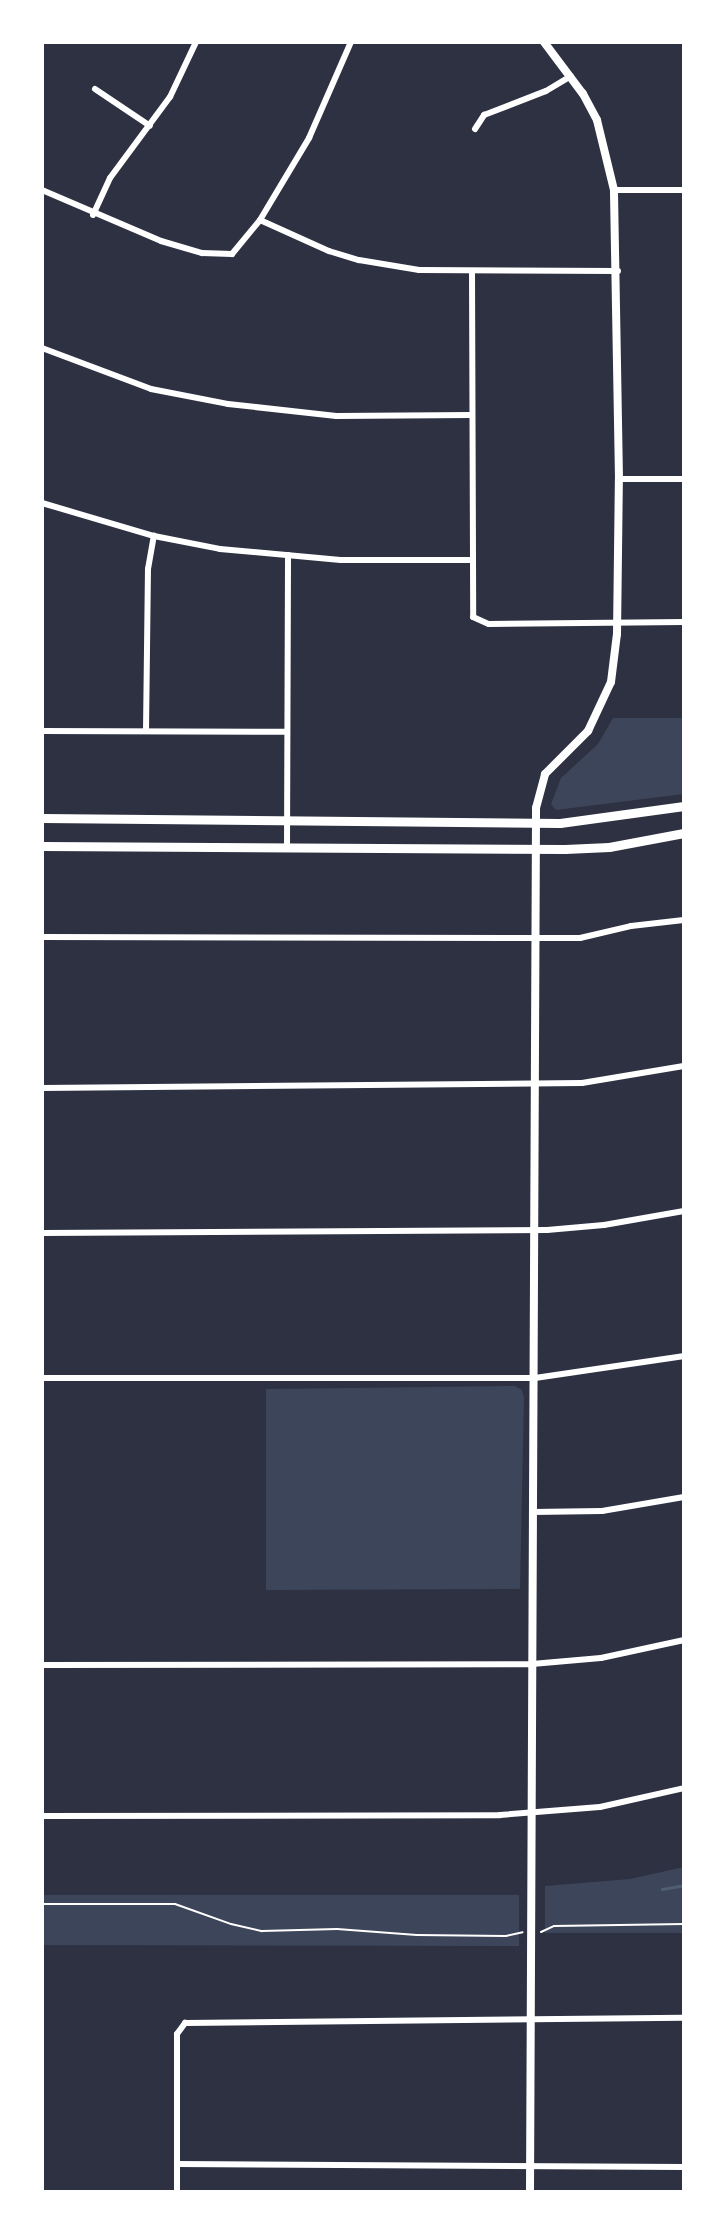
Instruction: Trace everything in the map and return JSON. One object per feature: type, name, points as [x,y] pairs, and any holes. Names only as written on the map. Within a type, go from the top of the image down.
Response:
[{"type":"main road","points":[[42,818],[536,822],[604,819],[684,806]]},
{"type":"main road","points":[[42,846],[536,849],[609,847],[684,833]]},
{"type":"street","points":[[93,215],[110,178],[170,97],[196,42]]},
{"type":"street","points":[[42,190],[93,215],[161,241],[224,256],[232,254],[260,220],[309,138],[351,42]]},
{"type":"street","points":[[530,2192],[536,822],[538,795],[545,774],[588,731],[602,706],[615,660],[619,479],[618,271],[614,190],[597,120],[571,76],[544,42]]},
{"type":"street","points":[[475,129],[484,115],[546,91],[571,76]]},
{"type":"street","points":[[95,89],[150,126]]},
{"type":"street","points":[[614,190],[684,190]]},
{"type":"street","points":[[260,220],[303,242],[359,260],[419,270],[618,271]]},
{"type":"street","points":[[472,271],[473,617],[489,624],[684,622]]},
{"type":"street","points":[[42,348],[151,389],[228,404],[336,416],[471,415]]},
{"type":"street","points":[[619,479],[684,479]]},
{"type":"street","points":[[42,503],[154,536],[220,549],[350,560],[472,560]]},
{"type":"street","points":[[146,731],[148,569],[154,536]]},
{"type":"street","points":[[287,848],[288,555]]},
{"type":"street","points":[[42,731],[287,732]]},
{"type":"street","points":[[42,937],[580,938],[631,926],[684,920]]},
{"type":"street","points":[[42,1088],[535,1085],[582,1083],[684,1066]]},
{"type":"street","points":[[42,1233],[534,1230],[604,1225],[684,1211]]},
{"type":"street","points":[[42,1378],[535,1378],[684,1356]]},
{"type":"street","points":[[533,1512],[602,1511],[684,1497]]},
{"type":"street","points":[[42,1665],[532,1664],[601,1658],[684,1640]]},
{"type":"street","points":[[42,1816],[500,1815],[600,1807],[684,1788]]},
{"type":"street","points":[[177,2192],[177,2034],[185,2023],[684,2018]]},
{"type":"street","points":[[177,2164],[684,2167]]},
{"type":"path","points":[[42,1904],[175,1904],[231,1924],[262,1931],[337,1929],[461,1936],[506,1936],[520,1932]]},
{"type":"path","points":[[540,1932],[554,1926],[684,1924]]},
{"type":"shaded area","points":[[613,718],[684,718],[684,794],[556,810],[551,804],[561,778],[598,744]]},
{"type":"shaded area","points":[[515,1386],[522,1390],[524,1397],[520,1589],[266,1590],[266,1389]]},
{"type":"shaded area","points":[[684,1867],[684,1933],[545,1933],[545,1886],[630,1879]]},
{"type":"shaded area","points":[[42,1895],[519,1895],[519,1946],[42,1945]]},
{"type":"waterway","points":[[662,1889],[684,1885]]}]
